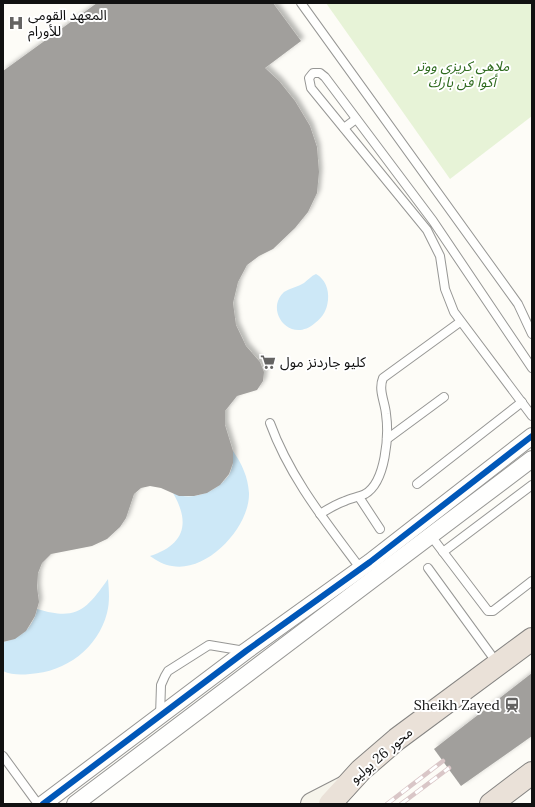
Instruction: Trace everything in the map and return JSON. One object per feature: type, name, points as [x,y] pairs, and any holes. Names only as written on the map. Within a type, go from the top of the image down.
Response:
[{"type":"highway","name":"محور 26 يوليو","points":[[330,804],[345,787],[397,739],[497,663],[532,639]]},
{"type":"highway","points":[[491,804],[532,773]]},
{"type":"main road","points":[[312,804],[345,787]]},
{"type":"street","points":[[43,804],[246,651],[365,565],[532,436]]},
{"type":"street","points":[[75,804],[532,459]]},
{"type":"street","points":[[365,565],[380,575]]},
{"type":"lane","points":[[301,3],[518,304],[532,334]]},
{"type":"lane","points":[[532,368],[433,221],[323,74],[313,73],[309,78],[309,85],[427,230],[440,256],[447,295],[460,322],[532,416]]},
{"type":"lane","points":[[344,128],[356,119]]},
{"type":"lane","points":[[320,514],[344,501],[359,497],[370,490],[377,480],[386,452],[387,439],[387,415],[381,387],[383,378],[460,322]]},
{"type":"lane","points":[[387,439],[444,398]]},
{"type":"lane","points":[[417,484],[522,402]]},
{"type":"lane","points":[[270,423],[294,476],[320,514],[365,565]]},
{"type":"lane","points":[[443,552],[532,485]]},
{"type":"lane","points":[[359,497],[380,529]]},
{"type":"lane","points":[[431,536],[488,611],[494,611],[532,582]]},
{"type":"lane","points":[[428,568],[497,663]]},
{"type":"lane","points":[[160,717],[161,686],[168,672],[209,645],[246,651]]},
{"type":"lane","points":[[3,756],[38,804]]},
{"type":"green space","name":"ملاهى كريزى ووتر أكوا فن بارك","points":[[326,3],[532,3],[532,116],[450,179]]},
{"type":"water","points":[[316,274],[326,285],[328,292],[326,310],[318,321],[306,329],[297,330],[289,328],[278,316],[277,308],[279,299],[284,292],[304,283]]},
{"type":"water","points":[[233,451],[244,471],[249,493],[247,506],[242,520],[234,533],[224,545],[212,555],[199,562],[185,566],[166,565],[150,556],[170,546],[181,532],[183,524],[182,514],[173,493],[180,496],[196,496],[211,491],[229,475]]},
{"type":"water","points":[[108,579],[109,605],[103,626],[88,647],[79,656],[56,669],[43,672],[20,675],[3,671],[3,642],[21,635],[33,622],[37,609],[62,614],[79,610],[93,598]]},
{"type":"building","points":[[97,3],[273,3],[301,41],[265,68],[279,81],[295,101],[310,126],[317,147],[319,172],[317,193],[308,212],[295,228],[273,249],[259,256],[247,265],[238,282],[233,303],[236,325],[246,346],[260,362],[264,372],[263,381],[257,390],[237,396],[225,411],[225,425],[233,451],[233,463],[229,474],[220,485],[207,493],[194,496],[179,496],[161,488],[150,486],[141,488],[134,494],[126,518],[120,527],[107,539],[92,546],[51,554],[42,563],[38,573],[37,587],[39,602],[35,616],[26,631],[15,639],[3,642],[3,71]]},
{"type":"building","name":"Sheikh Zayed","points":[[532,673],[532,736],[461,786],[434,749]]},
{"type":"railway","points":[[387,804],[443,761]]},
{"type":"railway","points":[[401,804],[449,768]]},
{"type":"cycle path","points":[[43,804],[246,651],[370,562],[532,436]]},
{"type":"place","name":"المعهد القومى للأورام","points":[[16,23]]},
{"type":"place","name":"كليو جاردنز مول","points":[[268,362]]},
{"type":"place","name":"Sheikh Zayed","points":[[512,705]]}]
